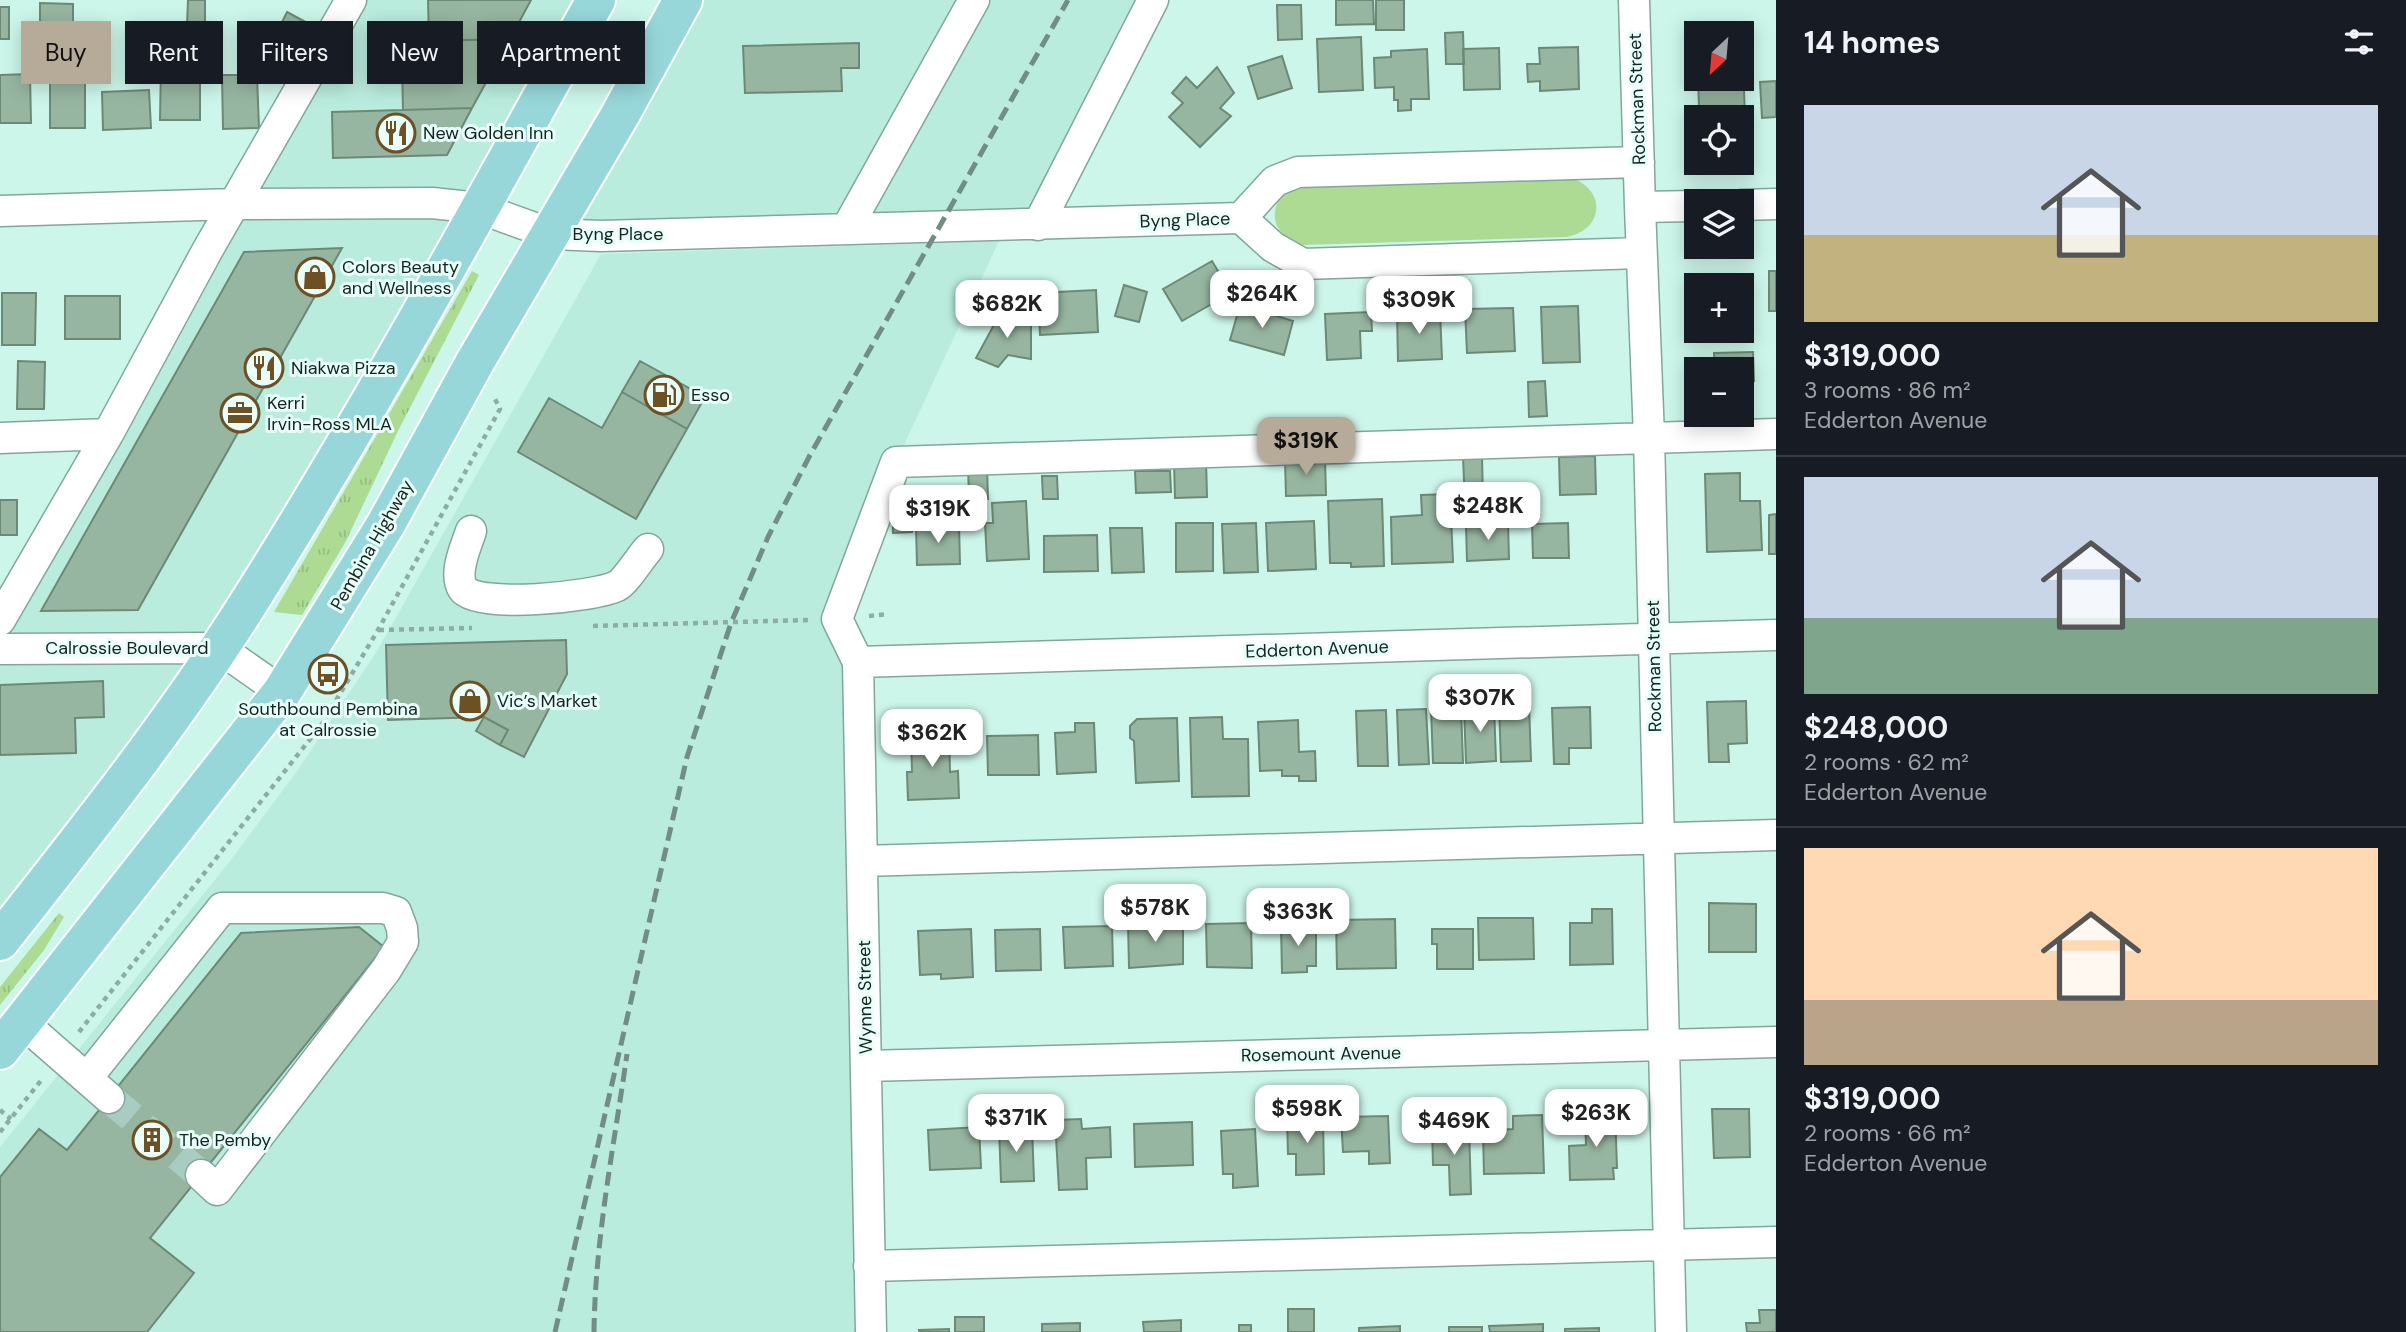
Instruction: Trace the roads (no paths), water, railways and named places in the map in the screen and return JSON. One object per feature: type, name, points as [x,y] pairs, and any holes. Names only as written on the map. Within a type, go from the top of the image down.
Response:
[{"type":"main road","points":[[0,941],[101,812],[219,648],[330,472],[596,0]]},
{"type":"main road","name":"Pembina Highway","points":[[11,1036],[282,692],[386,524],[475,362],[620,115],[683,0]]},
{"type":"street","points":[[0,620],[108,434],[234,204],[351,0]]},
{"type":"street","points":[[847,228],[974,0]]},
{"type":"street","points":[[1038,225],[1153,0]]},
{"type":"street","name":"Rockman Street","points":[[1634,0],[1649,438],[1671,1332]]},
{"type":"street","name":"Byng Place","points":[[1241,218],[1275,181],[1298,172],[1639,162]]},
{"type":"street","name":"Byng Place","points":[[0,211],[234,204],[432,203],[479,208],[551,234],[601,236],[1241,218],[1273,247],[1303,264],[1641,253]]},
{"type":"street","points":[[1754,205],[1776,204]]},
{"type":"street","points":[[1640,208],[1684,206]]},
{"type":"street","points":[[0,438],[108,434]]},
{"type":"street","points":[[858,662],[837,620],[896,462],[1776,434]]},
{"type":"street","points":[[471,531],[459,573],[462,589],[472,597],[499,600],[570,597],[619,585],[648,549]]},
{"type":"street","name":"Edderton Avenue","points":[[858,662],[1776,635]]},
{"type":"street","name":"Calrossie Boulevard","points":[[0,649],[219,648],[282,692]]},
{"type":"street","name":"Wynne Street","points":[[858,662],[871,1332]]},
{"type":"street","points":[[862,860],[1776,835]]},
{"type":"street","points":[[11,1036],[61,1055],[98,1088],[222,908],[383,908],[396,912],[402,928],[403,942],[354,1015],[218,1190],[201,1175]]},
{"type":"street","name":"Rosemount Avenue","points":[[866,1066],[1776,1042]]},
{"type":"street","points":[[869,1266],[1776,1242]]},
{"type":"tunnel","points":[[109,1098],[201,1175]]},
{"type":"railway","points":[[555,1332],[687,757],[731,623],[768,537],[810,455],[1068,0]]},
{"type":"railway","points":[[594,1332],[601,1227],[627,1054]]},
{"type":"place","name":"New Golden Inn","points":[[396,133]]},
{"type":"place","name":"Colors Beauty and Wellness","points":[[315,277]]},
{"type":"place","name":"Niakwa Pizza","points":[[264,368]]},
{"type":"place","name":"Esso","points":[[664,395]]},
{"type":"place","name":"Kerri Irvin-Ross MLA","points":[[240,413]]},
{"type":"place","name":"Southbound Pembina at Calrossie","points":[[328,674]]},
{"type":"place","name":"Vic’s Market","points":[[470,701]]},
{"type":"place","name":"The Pemby","points":[[152,1140]]}]
